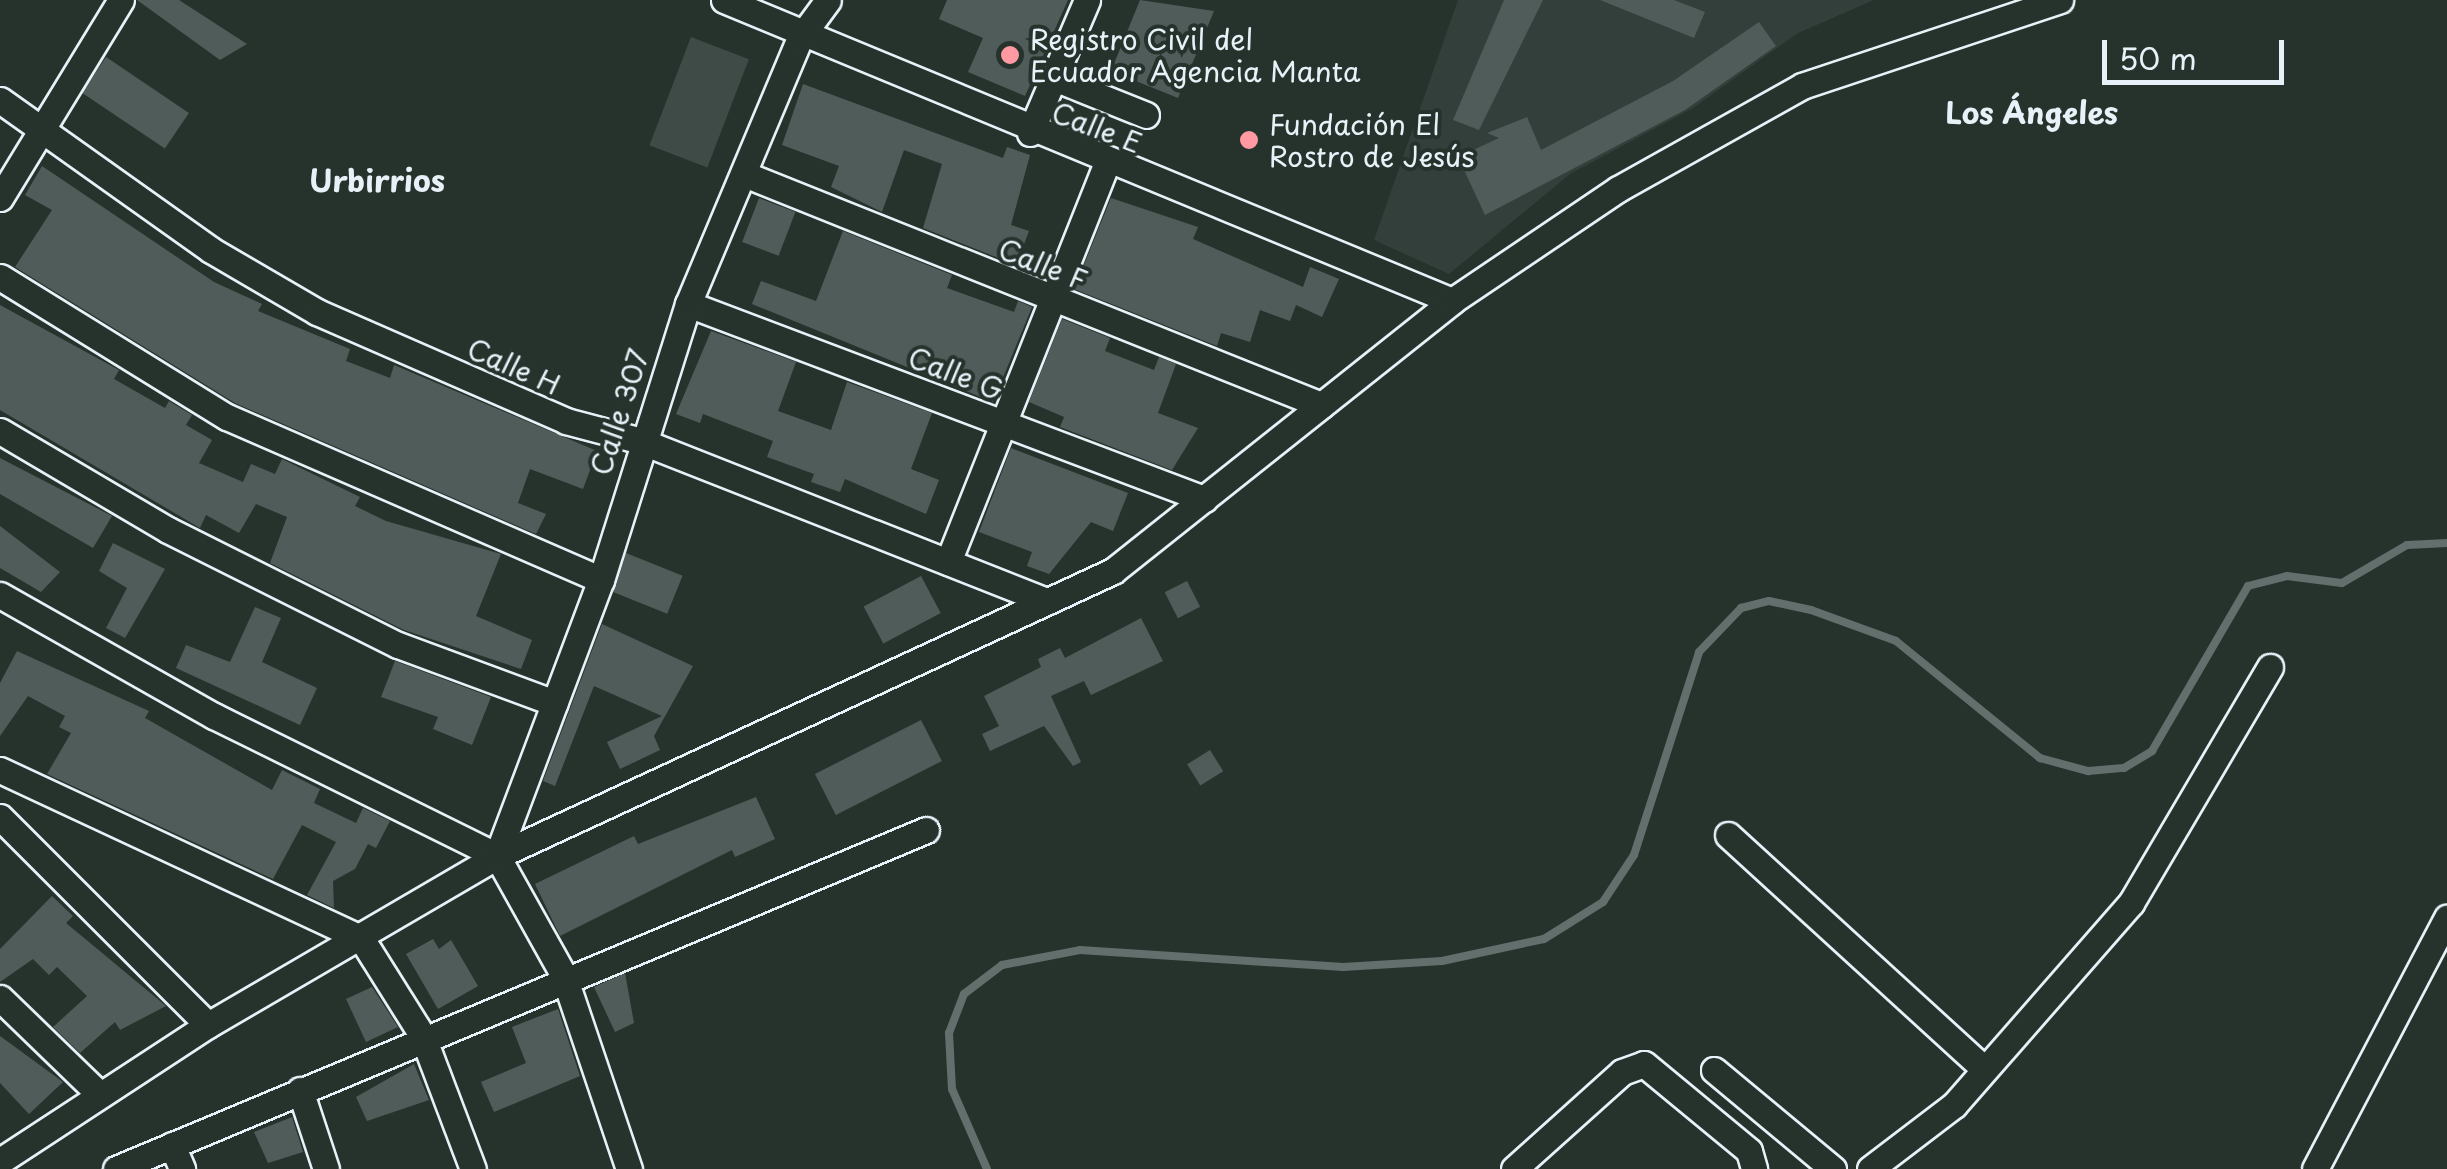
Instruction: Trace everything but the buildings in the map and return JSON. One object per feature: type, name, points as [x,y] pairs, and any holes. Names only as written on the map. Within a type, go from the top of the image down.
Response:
[{"type":"street","name":"Calle E","points":[[724,0],[800,38],[1030,134],[1452,301]]},
{"type":"street","name":"Calle 307","points":[[497,856],[602,580],[638,440],[688,304],[800,38],[828,0]]},
{"type":"street","points":[[1030,134],[1088,0]]},
{"type":"street","points":[[0,1161],[98,1092],[208,1024],[362,938],[497,856],[1113,571],[1452,301],[1618,188],[1802,86],[2060,0]]},
{"type":"street","points":[[0,198],[111,4]]},
{"type":"street","points":[[1054,78],[1146,115]]},
{"type":"street","name":"Calle H","points":[[0,100],[40,134],[317,312],[566,421],[638,440],[1047,602]]},
{"type":"street","points":[[948,562],[1107,163]]},
{"type":"street","name":"Calle F","points":[[744,174],[1321,405]]},
{"type":"street","points":[[0,277],[226,417],[602,580]]},
{"type":"street","name":"Calle G","points":[[688,304],[1204,499]]},
{"type":"street","points":[[0,431],[168,530],[398,645],[555,703]]},
{"type":"street","points":[[0,596],[214,716],[497,856],[564,976],[629,1169]]},
{"type":"street","points":[[1870,1169],[1954,1106],[2131,903],[2270,668]]},
{"type":"street","points":[[0,770],[362,938],[422,1037],[473,1169]]},
{"type":"street","points":[[0,817],[208,1024]]},
{"type":"street","points":[[116,1169],[177,1157],[300,1090],[564,976],[926,830]]},
{"type":"street","points":[[1728,835],[1984,1069]]},
{"type":"street","points":[[2315,1169],[2447,918]]},
{"type":"street","points":[[0,998],[98,1092]]},
{"type":"street","points":[[1514,1169],[1622,1072],[1644,1064],[1748,1151],[1754,1169]]},
{"type":"street","points":[[1714,1070],[1833,1169]]},
{"type":"street","points":[[300,1090],[326,1169]]},
{"type":"shaded area","points":[[1458,0],[1874,0],[1798,33],[1693,108],[1570,174],[1449,274],[1374,240]]},
{"type":"shaded area","points":[[691,37],[749,59],[707,168],[649,145]]},
{"type":"waterway","points":[[987,1169],[952,1089],[949,1033],[964,994],[1002,965],[1080,950],[1343,967],[1442,961],[1544,939],[1603,902],[1634,855],[1699,652],[1741,608],[1769,601],[1811,610],[1896,641],[2040,758],[2088,771],[2124,768],[2152,751],[2248,586],[2287,576],[2342,583],[2407,545],[2447,543]]},
{"type":"place","name":"Registro Civil del Ecuador Agencia Manta","points":[[1010,55]]},
{"type":"place","name":"Fundación El Rostro de Jesús","points":[[1249,140]]},
{"type":"district","name":"Los Ángeles","points":[[2032,112]]},
{"type":"district","name":"Urbirrios","points":[[377,180]]}]
